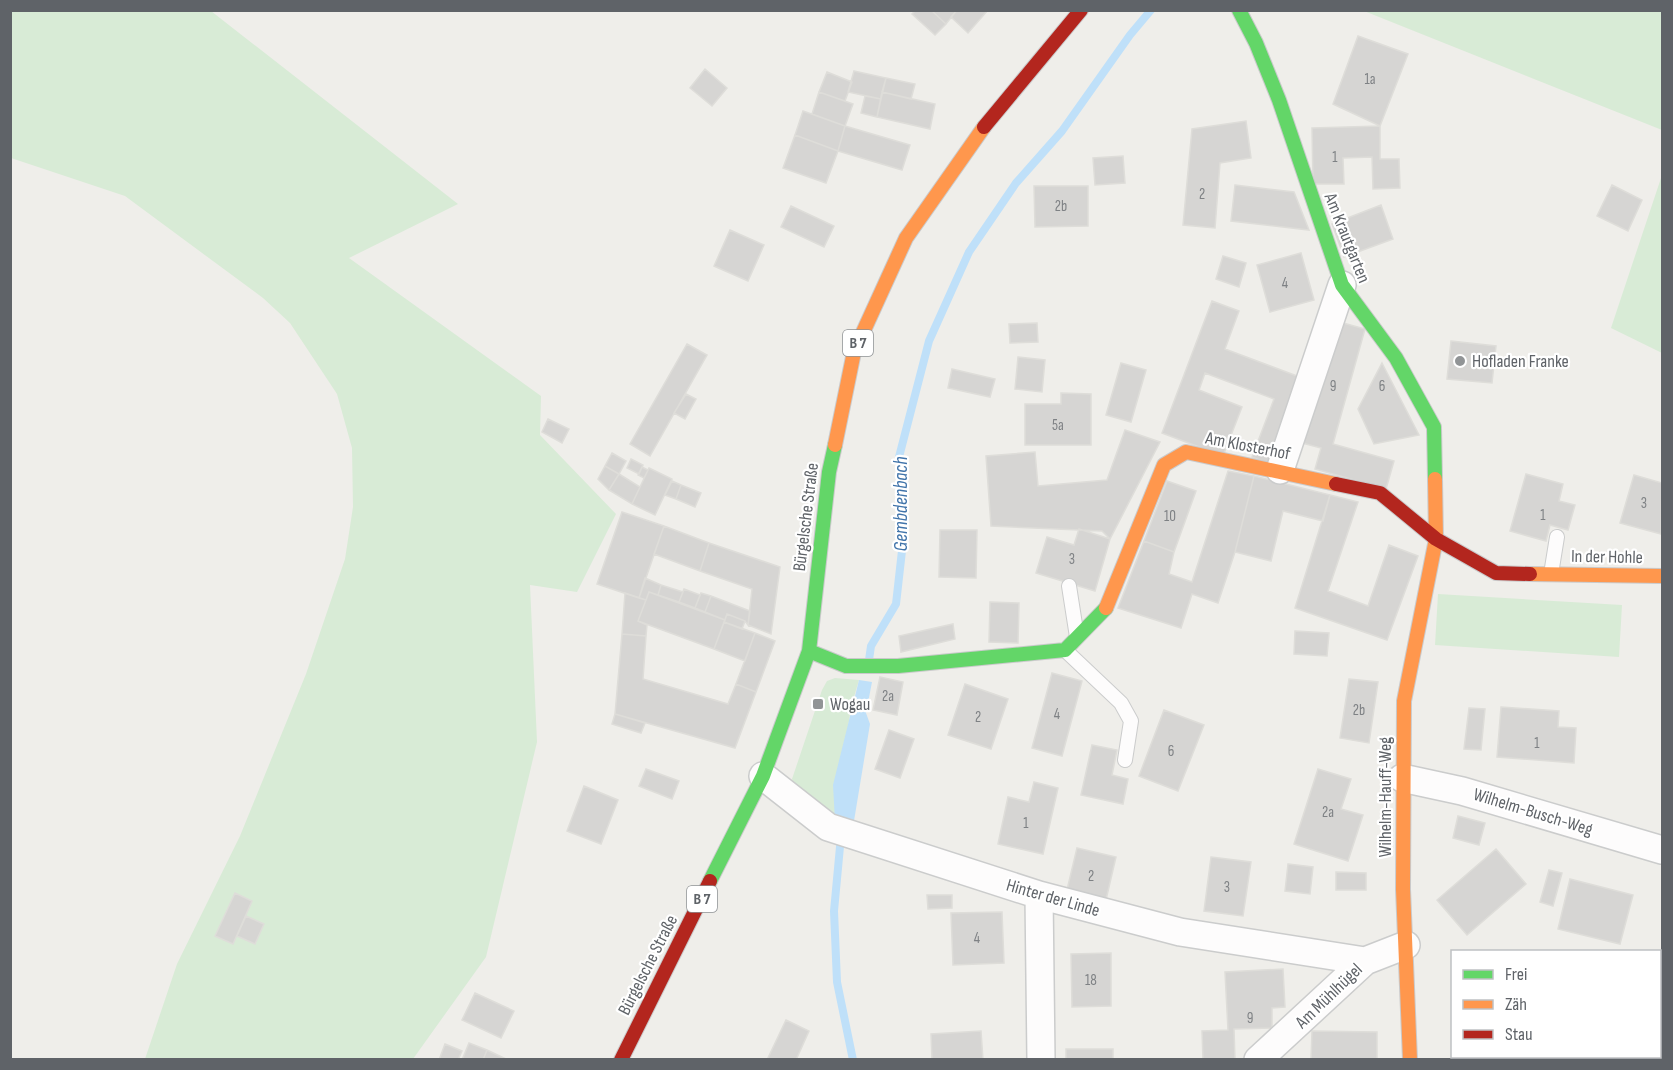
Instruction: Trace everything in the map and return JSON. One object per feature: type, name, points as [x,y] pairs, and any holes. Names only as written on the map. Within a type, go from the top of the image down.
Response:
[{"type":"street","name":"Bürgelsche Straße","points":[[621,1059],[763,776],[809,651],[829,472],[854,352],[906,238],[974,139],[1081,10]]},
{"type":"street","name":"Am Krautgarten","points":[[1239,10],[1256,43],[1279,100],[1342,285],[1396,358],[1434,427],[1436,538]]},
{"type":"street","points":[[1280,470],[1342,285]]},
{"type":"street","name":"Am Klosterhof","points":[[1065,650],[1104,613],[1164,465],[1186,452],[1280,470],[1380,493],[1436,538]]},
{"type":"street","name":"In der Hohle","points":[[1436,538],[1496,573],[1662,576]]},
{"type":"street","name":"Wilhelm-Hauff-Weg","points":[[1410,1059],[1402,778],[1404,701],[1436,538]]},
{"type":"street","points":[[809,651],[846,666],[898,666],[1065,650]]},
{"type":"street","name":"Hinter der Linde","points":[[763,776],[841,831],[1039,895],[1180,932],[1365,961]]},
{"type":"street","name":"Wilhelm-Busch-Weg","points":[[1402,778],[1462,791],[1662,850]]},
{"type":"street","points":[[1039,895],[1041,1059]]},
{"type":"street","name":"Am Mühlhügel","points":[[1258,1059],[1293,1031],[1365,961],[1406,945]]},
{"type":"lane","name":"In der Hohle","points":[[1551,574],[1557,537]]},
{"type":"lane","points":[[1069,586],[1077,639]]},
{"type":"lane","points":[[1065,650],[1121,703],[1131,721],[1125,760]]},
{"type":"green space","points":[[11,11],[211,11],[458,204],[349,258],[541,396],[540,435],[616,514],[577,592],[530,585],[537,742],[486,957],[413,1059],[145,1059],[177,964],[240,836],[306,674],[345,559],[353,507],[352,448],[337,394],[290,323],[263,298],[125,196],[11,158]]},
{"type":"green space","points":[[1364,11],[1662,11],[1662,130]]},
{"type":"green space","points":[[1662,175],[1662,353],[1611,328]]},
{"type":"green space","points":[[1438,594],[1622,605],[1619,657],[1435,645]]},
{"type":"green space","points":[[835,678],[859,680],[851,707],[835,821],[798,793],[792,779],[822,690],[827,681]]},
{"type":"water","points":[[859,680],[872,682],[866,713],[870,724],[853,827],[835,821],[833,785]]},
{"type":"building","points":[[916,10],[931,10],[946,24],[935,35],[912,14]]},
{"type":"building","points":[[931,10],[957,10],[946,24]]},
{"type":"building","points":[[957,10],[988,10],[968,33],[951,17]]},
{"type":"building","points":[[1358,36],[1408,54],[1380,126],[1333,104]]},
{"type":"building","points":[[705,69],[727,88],[712,106],[690,88]]},
{"type":"building","points":[[854,71],[886,78],[881,99],[848,92]]},
{"type":"building","points":[[827,72],[852,82],[845,101],[819,92]]},
{"type":"building","points":[[886,78],[915,84],[911,99],[882,92]]},
{"type":"building","points":[[819,92],[853,104],[845,126],[812,114]]},
{"type":"building","points":[[882,92],[935,104],[930,129],[877,117]]},
{"type":"building","points":[[865,96],[881,99],[877,117],[861,113]]},
{"type":"building","points":[[803,111],[845,126],[838,151],[795,135]]},
{"type":"building","points":[[1246,121],[1251,158],[1220,163],[1215,228],[1183,225],[1192,129]]},
{"type":"building","points":[[845,126],[910,145],[902,170],[838,151]]},
{"type":"building","points":[[1380,126],[1380,159],[1399,159],[1400,188],[1373,189],[1372,157],[1343,158],[1344,184],[1313,184],[1312,128]]},
{"type":"building","points":[[795,135],[838,151],[826,183],[783,168]]},
{"type":"building","points":[[1123,156],[1125,183],[1095,185],[1093,158]]},
{"type":"building","points":[[1235,185],[1294,192],[1309,230],[1231,221]]},
{"type":"building","points":[[1612,185],[1642,200],[1628,231],[1597,216]]},
{"type":"building","points":[[1034,186],[1088,186],[1088,226],[1035,227]]},
{"type":"building","points":[[1381,205],[1393,239],[1344,257],[1332,224]]},
{"type":"building","points":[[791,206],[834,226],[824,247],[781,227]]},
{"type":"building","points":[[730,230],[764,245],[748,281],[714,266]]},
{"type":"building","points":[[1301,253],[1314,300],[1270,312],[1257,265]]},
{"type":"building","points":[[1223,256],[1246,263],[1239,287],[1216,279]]},
{"type":"building","points":[[1212,301],[1239,311],[1225,349],[1305,379],[1272,465],[1252,457],[1274,399],[1205,373],[1199,390],[1242,407],[1223,456],[1162,433]]},
{"type":"building","points":[[1336,321],[1365,329],[1333,444],[1394,461],[1386,489],[1315,469],[1321,448],[1302,443]]},
{"type":"building","points":[[1037,323],[1038,342],[1010,343],[1009,324]]},
{"type":"building","points":[[1451,341],[1496,346],[1492,383],[1447,379]]},
{"type":"building","points":[[687,344],[707,355],[650,456],[630,444]]},
{"type":"building","points":[[1018,357],[1045,360],[1042,392],[1015,389]]},
{"type":"building","points":[[1121,363],[1146,370],[1131,422],[1106,415]]},
{"type":"building","points":[[1382,363],[1419,435],[1374,444],[1358,409]]},
{"type":"building","points":[[952,369],[995,379],[990,397],[948,388]]},
{"type":"building","points":[[1061,393],[1091,394],[1091,445],[1025,445],[1025,404],[1061,404]]},
{"type":"building","points":[[686,394],[696,399],[685,419],[674,413]]},
{"type":"building","points":[[548,419],[569,429],[562,443],[542,432]]},
{"type":"building","points":[[1125,430],[1160,442],[1110,539],[1102,531],[991,526],[986,456],[1035,452],[1038,486],[1107,480]]},
{"type":"building","points":[[612,453],[626,461],[619,474],[605,466]]},
{"type":"building","points":[[631,459],[643,465],[639,474],[627,468]]},
{"type":"building","points":[[605,466],[619,474],[609,490],[598,479]]},
{"type":"building","points":[[642,467],[648,470],[644,478],[638,475]]},
{"type":"building","points":[[649,468],[672,479],[655,515],[632,504]]},
{"type":"building","points":[[1228,471],[1254,476],[1235,552],[1218,603],[1192,594],[1181,628],[1118,608],[1144,541],[1174,552],[1169,574],[1192,582]]},
{"type":"building","points":[[619,474],[640,487],[632,504],[609,490]]},
{"type":"building","points":[[1526,474],[1563,484],[1559,501],[1575,505],[1568,530],[1550,525],[1546,541],[1510,531]]},
{"type":"building","points":[[1634,475],[1662,483],[1661,534],[1620,523]]},
{"type":"building","points":[[1254,476],[1330,495],[1323,521],[1283,511],[1271,561],[1235,552]]},
{"type":"building","points":[[672,481],[681,485],[676,499],[665,495]]},
{"type":"building","points":[[1167,481],[1196,491],[1174,552],[1144,541]]},
{"type":"building","points":[[681,485],[701,493],[695,507],[676,499]]},
{"type":"building","points":[[1330,495],[1358,502],[1328,591],[1368,606],[1389,545],[1418,556],[1387,640],[1295,608]]},
{"type":"building","points":[[622,512],[664,526],[639,598],[597,584]]},
{"type":"building","points":[[664,526],[709,543],[700,571],[654,554]]},
{"type":"building","points":[[1079,529],[1110,539],[1095,591],[1036,573],[1047,537],[1074,545]]},
{"type":"building","points":[[940,530],[977,530],[976,578],[939,577]]},
{"type":"building","points":[[709,543],[780,567],[771,634],[748,625],[752,589],[700,571]]},
{"type":"building","points":[[645,578],[661,585],[658,595],[649,592],[646,600],[639,598]]},
{"type":"building","points":[[661,585],[683,592],[679,602],[658,595]]},
{"type":"building","points":[[684,589],[700,595],[695,608],[679,602]]},
{"type":"building","points":[[649,592],[725,620],[714,649],[638,621]]},
{"type":"building","points":[[625,593],[646,600],[638,621],[647,625],[646,636],[622,634]]},
{"type":"building","points":[[701,593],[711,596],[705,612],[695,608]]},
{"type":"building","points":[[711,596],[750,611],[748,625],[745,621],[727,614],[725,620],[705,612]]},
{"type":"building","points":[[990,602],[1019,603],[1018,643],[989,642]]},
{"type":"building","points":[[727,614],[745,621],[742,629],[724,622]]},
{"type":"building","points":[[724,622],[755,633],[745,661],[714,649]]},
{"type":"building","points":[[953,624],[955,639],[901,652],[899,636]]},
{"type":"building","points":[[1295,631],[1329,633],[1327,656],[1294,654]]},
{"type":"building","points":[[755,633],[775,641],[756,692],[736,684]]},
{"type":"building","points":[[622,634],[646,636],[643,679],[728,704],[736,684],[756,692],[735,748],[615,714]]},
{"type":"building","points":[[1052,673],[1082,681],[1062,756],[1032,748]]},
{"type":"building","points":[[880,677],[903,682],[897,715],[873,710]]},
{"type":"building","points":[[1349,679],[1378,682],[1369,743],[1340,738]]},
{"type":"building","points":[[965,684],[1008,699],[991,749],[948,735]]},
{"type":"building","points":[[1501,707],[1559,711],[1558,727],[1576,728],[1574,763],[1497,757]]},
{"type":"building","points":[[1469,708],[1485,709],[1481,750],[1464,749]]},
{"type":"building","points":[[1164,710],[1204,725],[1178,791],[1139,776]]},
{"type":"building","points":[[615,714],[645,723],[641,733],[612,724]]},
{"type":"building","points":[[889,730],[914,739],[900,778],[875,769]]},
{"type":"building","points":[[1092,745],[1117,750],[1112,775],[1128,779],[1123,804],[1081,795]]},
{"type":"building","points":[[646,769],[679,781],[672,799],[639,786]]},
{"type":"building","points":[[1318,769],[1351,779],[1341,809],[1363,815],[1348,861],[1294,844]]},
{"type":"building","points":[[1034,782],[1058,788],[1043,854],[998,844],[1008,797],[1029,802]]},
{"type":"building","points":[[584,786],[618,800],[601,844],[567,831]]},
{"type":"building","points":[[1458,816],[1485,823],[1479,845],[1453,838]]},
{"type":"building","points":[[1077,848],[1116,857],[1105,904],[1066,894]]},
{"type":"building","points":[[1496,849],[1526,884],[1467,935],[1437,900]]},
{"type":"building","points":[[1211,857],[1251,862],[1243,916],[1204,911]]},
{"type":"building","points":[[1288,864],[1313,867],[1310,894],[1285,891]]},
{"type":"building","points":[[1549,870],[1562,873],[1553,906],[1540,902]]},
{"type":"building","points":[[1336,872],[1366,873],[1366,890],[1336,890]]},
{"type":"building","points":[[1570,879],[1633,895],[1620,944],[1558,929]]},
{"type":"building","points":[[235,893],[252,901],[233,944],[215,936]]},
{"type":"building","points":[[927,895],[952,895],[952,908],[928,909]]},
{"type":"building","points":[[1002,912],[1004,963],[953,965],[951,913]]},
{"type":"building","points":[[246,916],[264,924],[255,944],[237,936]]},
{"type":"building","points":[[1111,953],[1111,1006],[1072,1007],[1071,954]]},
{"type":"building","points":[[1283,969],[1285,1007],[1272,1008],[1272,1028],[1234,1029],[1235,1060],[1203,1060],[1202,1031],[1228,1030],[1225,972]]},
{"type":"building","points":[[1662,969],[1662,1029],[1661,1029]]},
{"type":"building","points":[[475,993],[514,1011],[501,1038],[462,1020]]},
{"type":"building","points":[[786,1020],[809,1031],[796,1060],[767,1060]]},
{"type":"building","points":[[981,1031],[983,1060],[932,1060],[931,1034]]},
{"type":"building","points":[[1312,1031],[1377,1032],[1377,1060],[1311,1060]]},
{"type":"building","points":[[469,1043],[487,1050],[483,1060],[462,1060]]},
{"type":"building","points":[[445,1044],[462,1051],[458,1060],[439,1060]]},
{"type":"building","points":[[1066,1049],[1113,1049],[1113,1060],[1066,1060]]},
{"type":"building","points":[[487,1050],[506,1059],[506,1060],[483,1060]]},
{"type":"waterway","name":"Gembdenbach","points":[[869,660],[871,646],[896,604],[905,524],[899,457],[929,341],[969,252],[1016,183],[1062,131],[1130,35],[1151,10]]},
{"type":"waterway","name":"Gembdenbach","points":[[841,836],[834,911],[837,982],[853,1060]]},
{"type":"traffic: fast","points":[[1239,10],[1256,43],[1279,100],[1342,285],[1396,358],[1434,427],[1435,479]]},
{"type":"traffic: fast","points":[[710,881],[763,776],[809,651],[829,472],[835,445]]},
{"type":"traffic: fast","points":[[809,651],[846,666],[898,666],[1065,650],[1106,608]]},
{"type":"traffic: slow","points":[[835,445],[854,352],[906,238],[984,127]]},
{"type":"traffic: slow","points":[[1106,608],[1164,465],[1186,452],[1336,484]]},
{"type":"traffic: slow","points":[[1410,1060],[1403,889],[1404,701],[1436,539],[1435,479]]},
{"type":"traffic: slow","points":[[1530,574],[1662,576]]},
{"type":"traffic: jam","points":[[984,127],[1081,10]]},
{"type":"traffic: jam","points":[[1336,484],[1380,493],[1436,539],[1496,573],[1530,574]]},
{"type":"traffic: jam","points":[[621,1060],[710,881]]},
{"type":"place","name":"Hofladen Franke","points":[[1460,361]]},
{"type":"place","name":"Wogau","points":[[818,704]]}]
